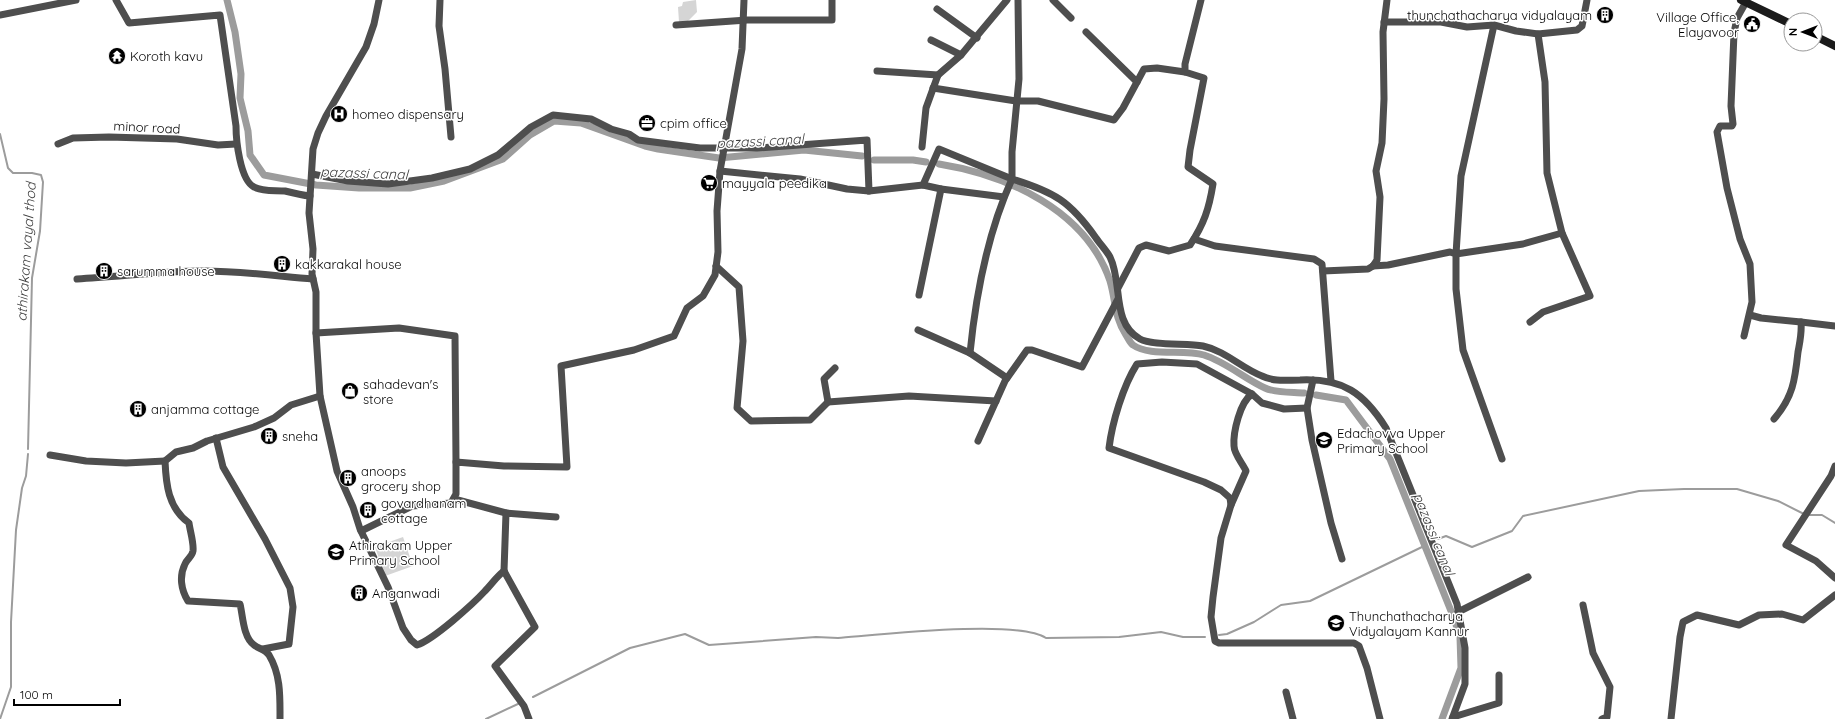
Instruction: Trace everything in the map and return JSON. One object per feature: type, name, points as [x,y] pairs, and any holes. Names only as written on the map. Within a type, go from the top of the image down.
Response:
[{"type":"main road","points":[[1743,1],[1783,20]]},
{"type":"main road","points":[[1823,40],[1835,46]]},
{"type":"street","points":[[0,15],[76,0]]},
{"type":"street","points":[[116,0],[129,23],[220,15],[236,126],[236,144],[239,159],[252,186],[259,189],[286,191],[310,196]]},
{"type":"street","points":[[379,0],[374,24],[366,46],[318,133],[314,150],[309,213],[313,249],[313,279],[316,292],[316,332],[320,396],[337,471],[353,507],[361,531],[388,587],[403,628],[411,640],[417,645],[425,643],[485,591],[496,577],[504,571]]},
{"type":"street","points":[[440,0],[439,26],[445,69],[451,138]]},
{"type":"street","points":[[456,462],[504,466],[567,468],[562,366],[634,350],[674,336],[687,308],[703,296],[714,275],[718,252],[717,211],[721,167],[742,49],[744,0]]},
{"type":"street","points":[[676,25],[742,20],[832,20],[832,0]]},
{"type":"street","points":[[922,147],[926,108],[938,75],[961,55],[977,38],[1007,0]]},
{"type":"street","points":[[970,353],[974,304],[980,276],[1004,197],[1011,180],[1016,101],[1019,79],[1018,0]]},
{"type":"street","points":[[1053,0],[1071,18]]},
{"type":"street","points":[[1186,72],[1185,64],[1201,0]]},
{"type":"street","points":[[1323,271],[1368,269],[1373,266],[1377,260],[1380,197],[1376,171],[1382,143],[1384,106],[1384,22],[1387,0]]},
{"type":"street","points":[[1384,22],[1441,22],[1467,27],[1494,25],[1516,31],[1538,34],[1577,30],[1582,26],[1587,0]]},
{"type":"street","points":[[1743,1],[1734,33],[1731,106],[1733,124],[1732,126],[1720,126],[1717,132],[1727,188],[1740,239],[1750,264],[1753,290],[1750,314],[1744,336]]},
{"type":"street","points":[[937,10],[977,38]]},
{"type":"street","points":[[1494,25],[1461,176],[1456,254],[1456,289],[1463,350],[1502,459]]},
{"type":"street","points":[[1086,32],[1137,82]]},
{"type":"street","points":[[1530,322],[1543,312],[1590,296],[1562,233],[1547,173],[1546,82],[1538,34]]},
{"type":"street","points":[[931,40],[961,55]]},
{"type":"street","points":[[933,88],[1016,101],[1038,101],[1114,120],[1124,108],[1144,69],[1157,68],[1186,72],[1204,78],[1188,167],[1214,184],[1210,207],[1203,224],[1190,245],[1169,251],[1146,245],[1139,248],[1118,288]]},
{"type":"street","points":[[877,71],[938,75]]},
{"type":"street","points":[[311,180],[388,184],[432,178],[470,168],[498,155],[531,127],[553,115],[591,119],[611,129],[629,134],[638,140],[671,146],[725,149],[867,140],[869,191]]},
{"type":"street","name":"minor road","points":[[58,144],[73,138],[109,137],[177,139],[218,145],[236,144]]},
{"type":"street","points":[[922,185],[939,149],[1011,180],[1041,188],[1063,201],[1078,213],[1110,258],[1118,288],[1118,300],[1124,323],[1132,334],[1142,340],[1202,346],[1216,350],[1261,376],[1280,382],[1313,380],[1331,381],[1353,390],[1370,405],[1386,428],[1440,559],[1458,612],[1465,648],[1465,684],[1453,718]]},
{"type":"street","points":[[721,167],[800,179],[847,189],[869,191],[922,185],[941,189],[1004,197]]},
{"type":"street","points":[[918,295],[941,189]]},
{"type":"street","points":[[1373,266],[1388,265],[1450,252],[1456,254],[1523,244],[1562,233]]},
{"type":"street","points":[[1194,239],[1215,246],[1314,259],[1322,264],[1331,381]]},
{"type":"street","points":[[716,266],[739,287],[742,341],[737,408],[751,421],[810,420],[828,402],[909,396],[996,401]]},
{"type":"street","points":[[77,279],[119,277],[132,274],[205,271],[313,279]]},
{"type":"street","points":[[978,442],[1007,378],[1027,350],[1032,350],[1082,367],[1118,300]]},
{"type":"street","points":[[1750,314],[1761,318],[1835,326]]},
{"type":"street","points":[[1774,418],[1790,396],[1797,373],[1802,336],[1801,322]]},
{"type":"street","points":[[316,332],[399,328],[455,336],[456,494],[454,499],[451,503],[412,506],[361,531]]},
{"type":"street","points":[[918,330],[970,353],[1007,378]]},
{"type":"street","points":[[1231,505],[1230,498],[1221,490],[1204,482],[1176,474],[1109,448],[1110,439],[1130,375],[1137,364],[1162,362],[1197,364],[1252,394],[1262,403],[1284,409],[1307,408]]},
{"type":"street","points":[[828,402],[824,379],[835,368]]},
{"type":"street","points":[[1313,380],[1307,408],[1312,440],[1331,523],[1342,559]]},
{"type":"street","points":[[1252,394],[1246,398],[1240,411],[1234,447],[1246,471],[1231,505],[1221,538],[1211,617],[1215,642],[1354,643],[1359,646],[1367,668],[1380,719]]},
{"type":"street","points":[[50,455],[86,461],[126,463],[165,461],[176,452],[193,448],[216,438],[241,431],[274,418],[292,405],[320,396]]},
{"type":"street","points":[[216,438],[223,467],[265,539],[290,588],[293,607],[289,644],[263,649]]},
{"type":"street","points":[[165,461],[166,486],[172,504],[180,517],[189,523],[193,550],[191,557],[185,564],[182,592],[188,600],[240,604],[247,636],[254,645],[263,649],[269,655],[279,682],[281,695],[280,719]]},
{"type":"street","points":[[1835,466],[1831,476],[1786,545],[1816,561],[1835,578]]},
{"type":"street","points":[[454,499],[506,513],[556,517]]},
{"type":"street","points":[[506,513],[504,571],[535,627],[496,666],[524,706],[529,719]]},
{"type":"street","points":[[1458,612],[1528,577]]},
{"type":"street","points":[[1671,719],[1683,622],[1697,615],[1739,625],[1759,615],[1782,614],[1803,620],[1835,595]]},
{"type":"street","points":[[1583,605],[1593,653],[1610,686],[1607,717],[1602,719]]},
{"type":"street","points":[[1453,718],[1499,703],[1499,675]]},
{"type":"street","points":[[1286,692],[1293,719]]},
{"type":"shaded area","points":[[696,0],[697,12],[685,24],[679,22],[678,7],[682,6],[683,2]]},
{"type":"shaded area","points":[[403,537],[413,566],[385,576],[375,547]]},
{"type":"waterway","name":"pazassi canal","points":[[227,0],[235,32],[241,74],[240,98],[248,131],[250,155],[264,175],[316,185],[359,188],[410,188],[444,181],[503,159],[530,135],[554,121],[581,123],[645,146],[658,149],[719,158],[804,150],[862,156]]},
{"type":"waterway","name":"athirakam vayal thod","points":[[0,134],[8,168],[13,173],[32,173],[41,175],[43,182],[40,231],[32,278],[28,449]]},
{"type":"waterway","name":"pazassi canal","points":[[874,160],[913,160],[926,162]]},
{"type":"waterway","name":"pazassi canal","points":[[939,164],[965,169],[1017,187],[1041,200],[1063,216],[1083,234],[1099,256],[1110,281],[1119,322],[1133,345],[1148,351],[1196,353],[1204,355],[1220,362],[1269,390],[1304,393]]},
{"type":"waterway","name":"pazassi canal","points":[[1316,395],[1346,400],[1390,459],[1453,616],[1460,637],[1461,668],[1442,719]]},
{"type":"waterway","name":"athirakam vayal thod","points":[[0,719],[11,687],[11,622],[16,530],[22,488],[26,476],[28,454]]},
{"type":"waterway","points":[[1438,539],[1446,536],[1472,547],[1512,531],[1523,516],[1639,491],[1737,489],[1778,501],[1804,514]]},
{"type":"waterway","points":[[1809,515],[1822,515],[1835,523]]},
{"type":"waterway","points":[[1219,635],[1227,634],[1254,622],[1281,605],[1310,601],[1422,547]]},
{"type":"waterway","points":[[533,697],[630,648],[685,634],[709,645],[816,637],[838,638],[979,629],[1031,632],[1046,638],[1119,637],[1161,632],[1183,637],[1205,637]]},
{"type":"waterway","points":[[486,719],[520,703]]},
{"type":"place","name":"thunchathacharya vidyalayam","points":[[1605,15]]},
{"type":"place","name":"Village Office, Elayavoor","points":[[1752,24]]},
{"type":"place","name":"Koroth kavu","points":[[117,56]]},
{"type":"place","name":"homeo dispensary","points":[[339,114]]},
{"type":"place","name":"cpim office","points":[[647,123]]},
{"type":"place","name":"mayyala peedika","points":[[709,183]]},
{"type":"place","name":"kakkarakal house","points":[[282,264]]},
{"type":"place","name":"sarumma house","points":[[104,271]]},
{"type":"place","name":"sahadevan's store","points":[[350,391]]},
{"type":"place","name":"anjamma cottage","points":[[138,409]]},
{"type":"place","name":"sneha","points":[[269,436]]},
{"type":"place","name":"Edachovva Upper Primary School","points":[[1324,440]]},
{"type":"place","name":"anoops grocery shop","points":[[348,478]]},
{"type":"place","name":"govardhanam cottage","points":[[368,510]]},
{"type":"place","name":"Athirakam Upper Primary School","points":[[336,552]]},
{"type":"place","name":"Anganwadi","points":[[359,593]]},
{"type":"place","name":"Thunchathacharya Vidyalayam Kannur","points":[[1336,623]]}]
